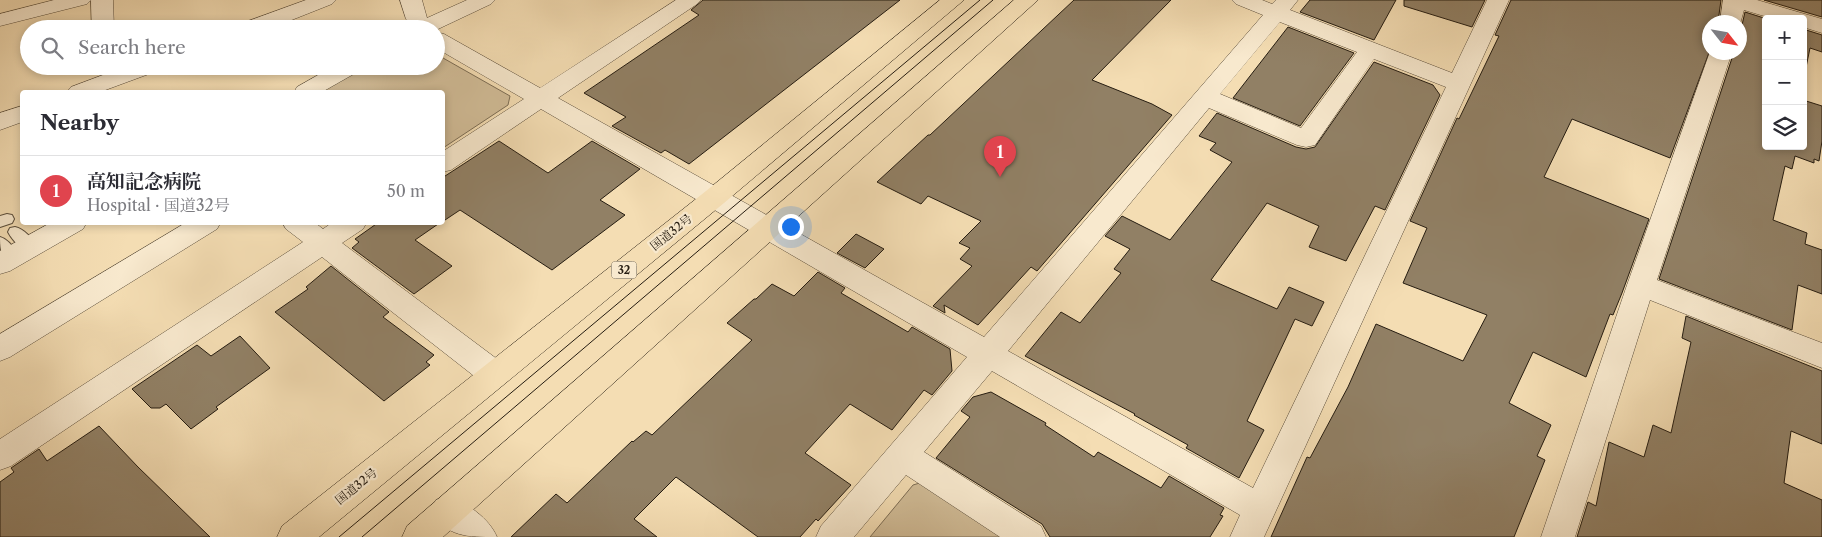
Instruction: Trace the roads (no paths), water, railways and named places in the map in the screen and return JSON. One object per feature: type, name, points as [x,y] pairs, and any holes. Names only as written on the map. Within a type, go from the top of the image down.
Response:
[{"type":"highway","name":"国道32号","points":[[294,537],[715,197],[953,0]]},
{"type":"highway","points":[[419,537],[1028,0]]},
{"type":"street","points":[[0,20],[80,0]]},
{"type":"street","points":[[102,0],[103,20]]},
{"type":"street","points":[[272,20],[324,0]]},
{"type":"street","points":[[411,0],[418,20]]},
{"type":"street","points":[[445,21],[484,0]]},
{"type":"street","points":[[445,162],[690,0]]},
{"type":"street","points":[[1243,0],[1282,6],[1370,50],[1460,84]]},
{"type":"street","points":[[445,42],[988,354],[1253,523],[1498,0]]},
{"type":"street","points":[[1732,15],[1735,0],[1785,15]]},
{"type":"street","points":[[833,537],[1282,6]]},
{"type":"street","points":[[1807,21],[1822,26]]},
{"type":"street","points":[[1205,97],[1306,139],[1370,50]]},
{"type":"street","points":[[1558,537],[1641,285],[1718,60]]},
{"type":"street","points":[[84,90],[124,75]]},
{"type":"street","points":[[309,90],[335,75]]},
{"type":"street","points":[[0,122],[20,115]]},
{"type":"street","points":[[12,248],[67,225]]},
{"type":"street","points":[[0,349],[203,225]]},
{"type":"street","points":[[299,225],[494,374]]},
{"type":"street","points":[[0,456],[350,225]]},
{"type":"street","points":[[1641,285],[1822,356]]},
{"type":"street","points":[[902,455],[1029,537]]},
{"type":"street","points":[[448,511],[480,537]]},
{"type":"tram line","points":[[339,537],[980,0]]},
{"type":"tram line","points":[[362,537],[993,0]]},
{"type":"place","name":"高知記念病院","points":[[1000,177]]}]
